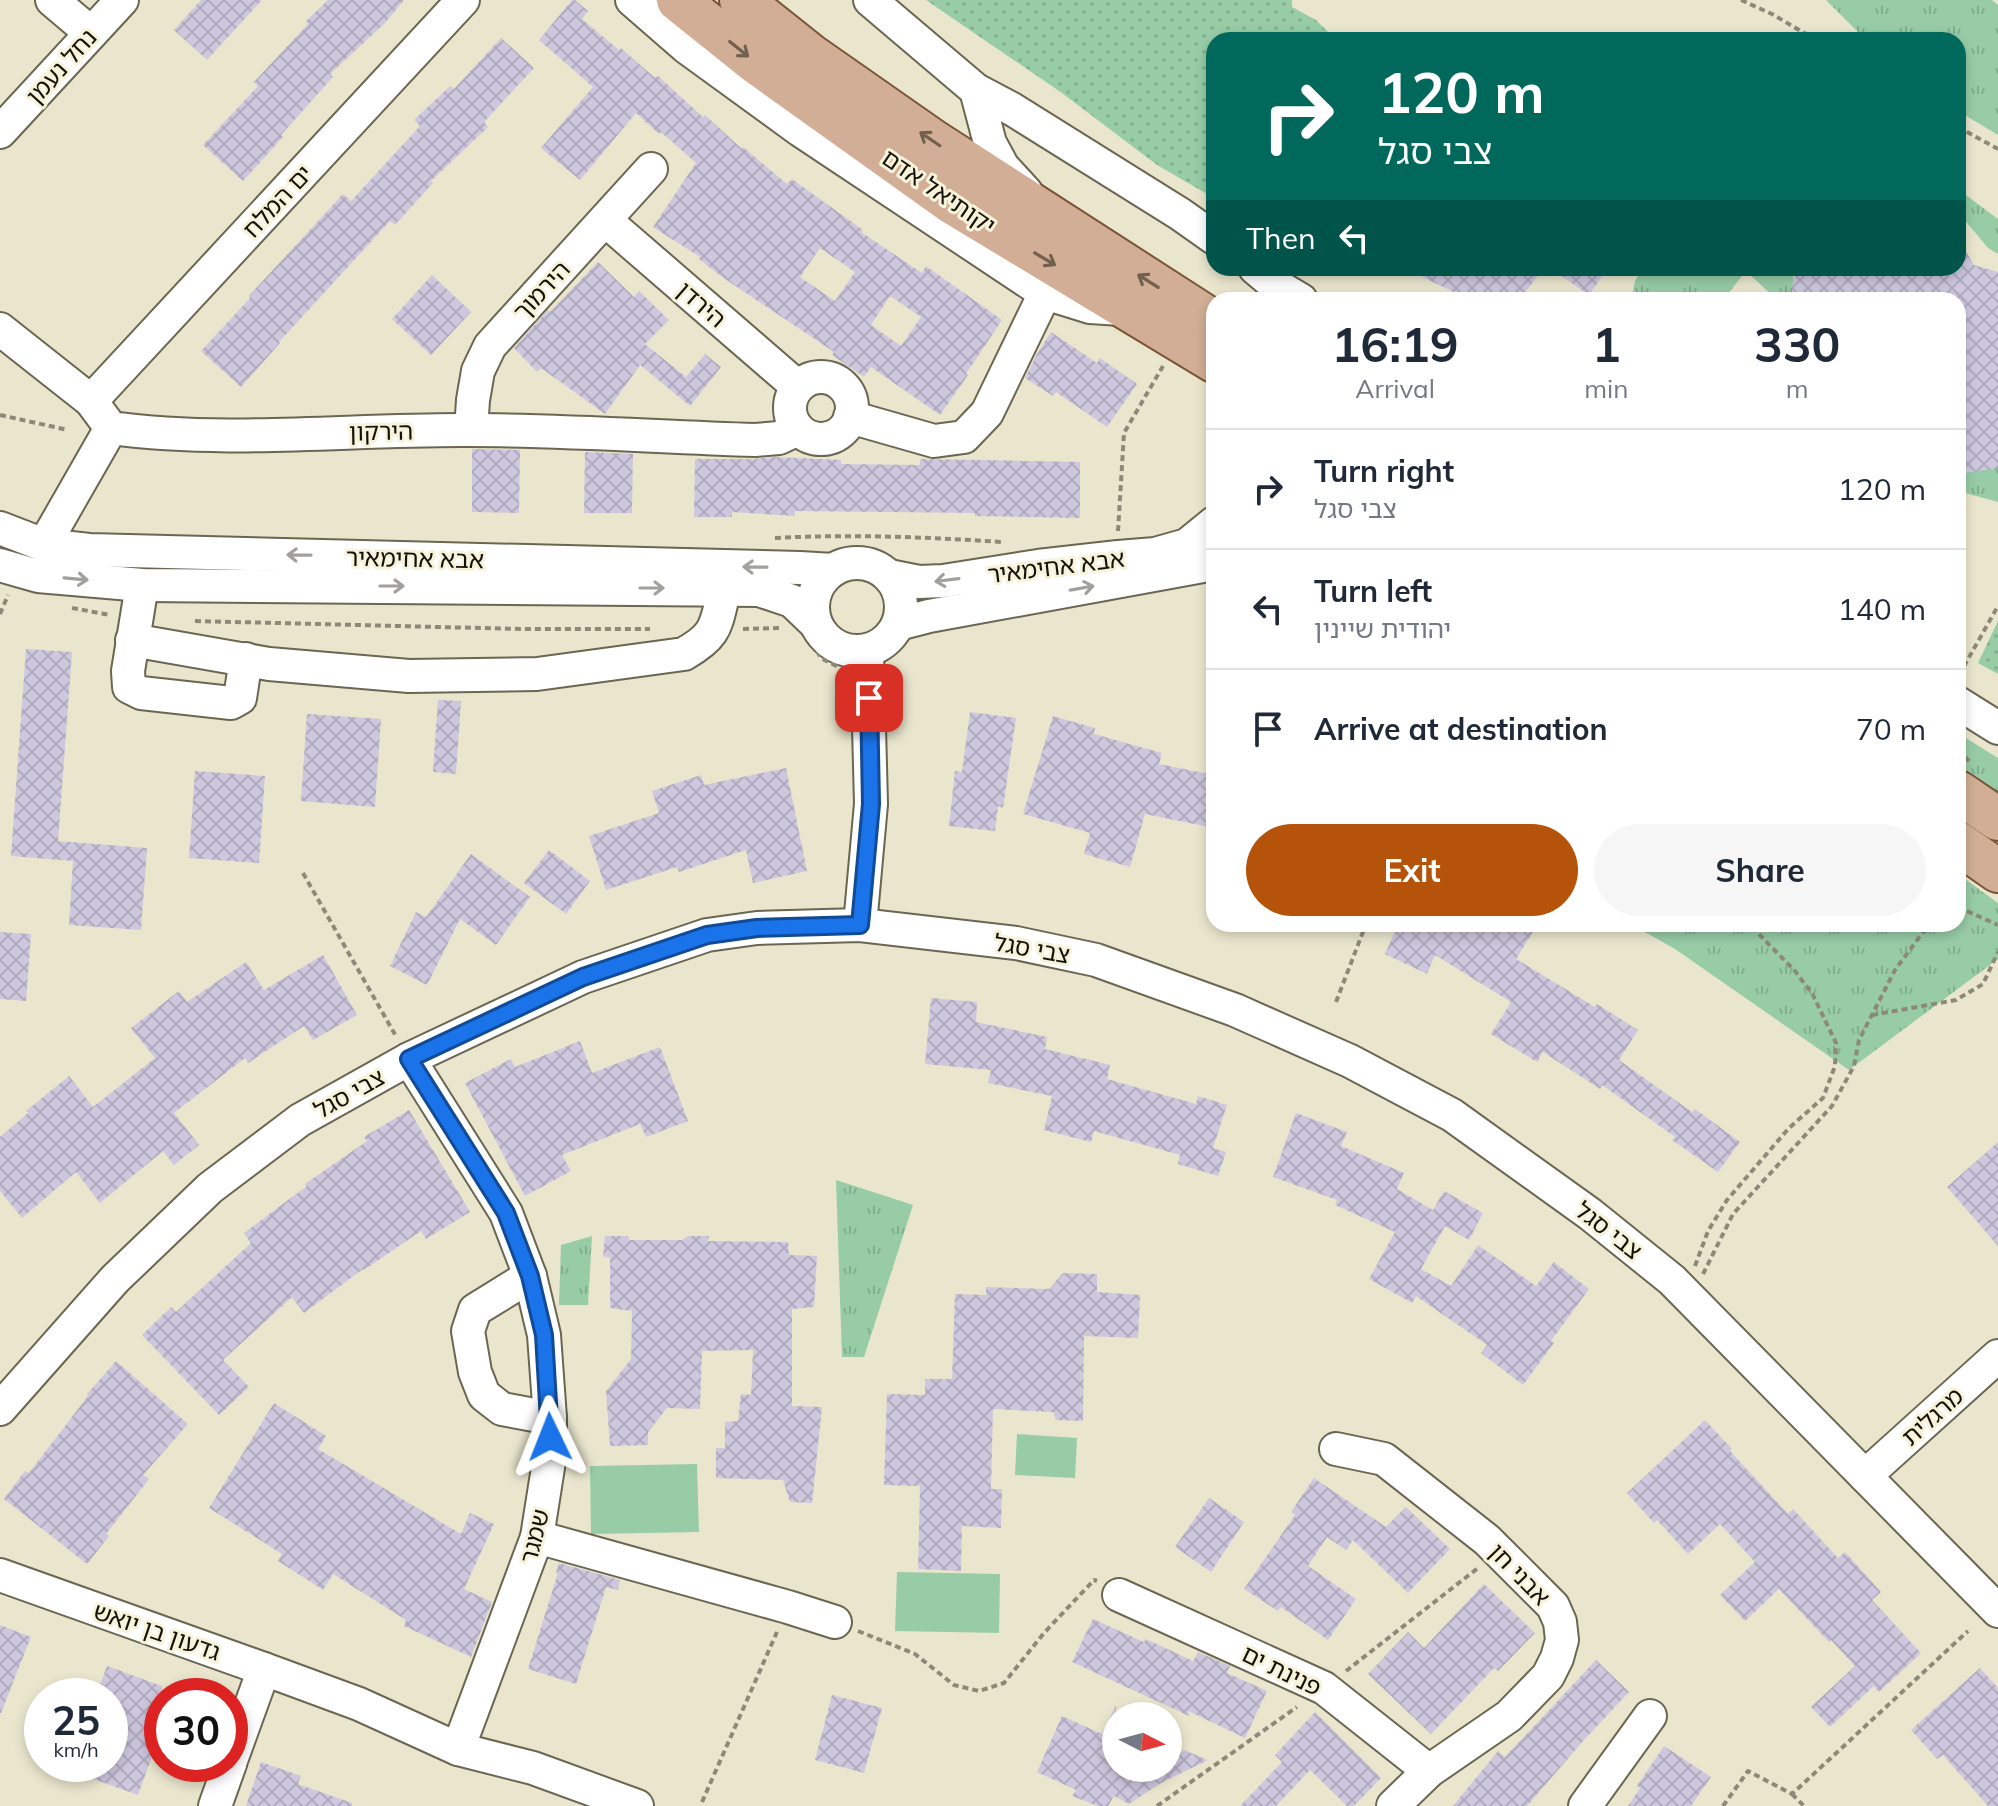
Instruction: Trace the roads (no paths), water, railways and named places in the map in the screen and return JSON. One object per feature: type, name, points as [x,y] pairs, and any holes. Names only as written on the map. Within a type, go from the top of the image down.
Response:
[{"type":"main road","name":"יקותיאל אדם","points":[[678,0],[758,64],[951,202],[1129,310],[1196,331]]},
{"type":"main road","name":"יקותיאל אדם","points":[[741,0],[810,55],[933,141],[1044,211],[1196,331]]},
{"type":"main road","points":[[1966,797],[1998,819]]},
{"type":"main road","points":[[1966,849],[1998,871]]},
{"type":"street","points":[[52,0],[91,33]]},
{"type":"street","name":"נחל נעמן","points":[[0,132],[122,0]]},
{"type":"street","name":"ים המלח","points":[[91,401],[463,0]]},
{"type":"street","points":[[632,0],[686,47],[800,130],[1045,293],[1090,307],[1129,310]]},
{"type":"street","points":[[870,0],[976,90],[1012,109],[1206,233]]},
{"type":"street","points":[[976,90],[990,143],[1003,167],[1044,211]]},
{"type":"street","name":"הירמוך","points":[[471,430],[478,371],[490,346],[651,169]]},
{"type":"street","name":"הירדן","points":[[605,220],[798,387]]},
{"type":"street","points":[[1264,276],[1288,292]]},
{"type":"street","points":[[850,417],[934,441],[964,437],[987,413],[1045,293]]},
{"type":"street","points":[[0,329],[91,401],[111,428],[44,545]]},
{"type":"street","points":[[814,378],[832,379],[846,391],[852,408],[850,417],[840,433],[823,439],[805,435],[798,429],[793,422],[790,404],[798,387],[814,378]]},
{"type":"street","name":"הירקון","points":[[111,428],[190,435],[471,430],[755,440],[779,438],[798,429]]},
{"type":"street","name":"אבא אחימאיר","points":[[0,528],[44,545],[89,550],[833,570]]},
{"type":"street","name":"אבא אחימאיר","points":[[889,576],[919,582],[943,581],[1027,567],[1155,554],[1187,545],[1206,530]]},
{"type":"street","points":[[856,563],[871,565],[889,576],[900,597],[901,611],[893,634],[877,648],[853,652],[839,648],[803,626],[813,614],[815,593],[820,583],[833,570],[856,563]]},
{"type":"street","name":"אבא אחימאיר","points":[[898,624],[1206,565]]},
{"type":"street","name":"אבא אחימאיר","points":[[4,579],[38,576],[142,585],[759,590],[792,601],[803,626]]},
{"type":"street","points":[[142,585],[128,671],[129,687],[141,693],[231,703],[240,698],[246,659]]},
{"type":"street","points":[[134,630],[269,664],[409,676],[537,674],[684,654],[704,642],[714,629],[725,588]]},
{"type":"street","points":[[860,925],[871,804],[867,650]]},
{"type":"street","points":[[1966,708],[1998,728]]},
{"type":"street","name":"צבי סגל","points":[[0,1409],[115,1279],[210,1188],[300,1120],[404,1052],[583,977],[707,935],[757,928],[860,925],[1016,943],[1096,960],[1249,1016],[1350,1061],[1452,1115],[1590,1214],[1672,1280],[1998,1611]]},
{"type":"street","name":"שמגר","points":[[404,1052],[506,1213],[530,1276],[544,1335],[550,1455],[537,1537],[461,1740]]},
{"type":"street","points":[[530,1276],[475,1310],[468,1331],[475,1372],[484,1395],[502,1409],[550,1418]]},
{"type":"street","name":"מרגלית","points":[[1865,1476],[1998,1356]]},
{"type":"street","name":"אבני חן","points":[[1336,1449],[1384,1459],[1487,1540],[1553,1606],[1560,1622],[1562,1640],[1548,1676],[1509,1716],[1429,1771],[1393,1806]]},
{"type":"street","points":[[537,1537],[835,1622]]},
{"type":"street","name":"גדעון בן יואש","points":[[0,1575],[637,1806]]},
{"type":"street","name":"פנינת ים","points":[[1119,1595],[1324,1688],[1429,1771]]},
{"type":"street","points":[[248,1714],[264,1669]]},
{"type":"street","points":[[1585,1806],[1650,1716]]},
{"type":"street","points":[[215,1806],[224,1782]]}]
